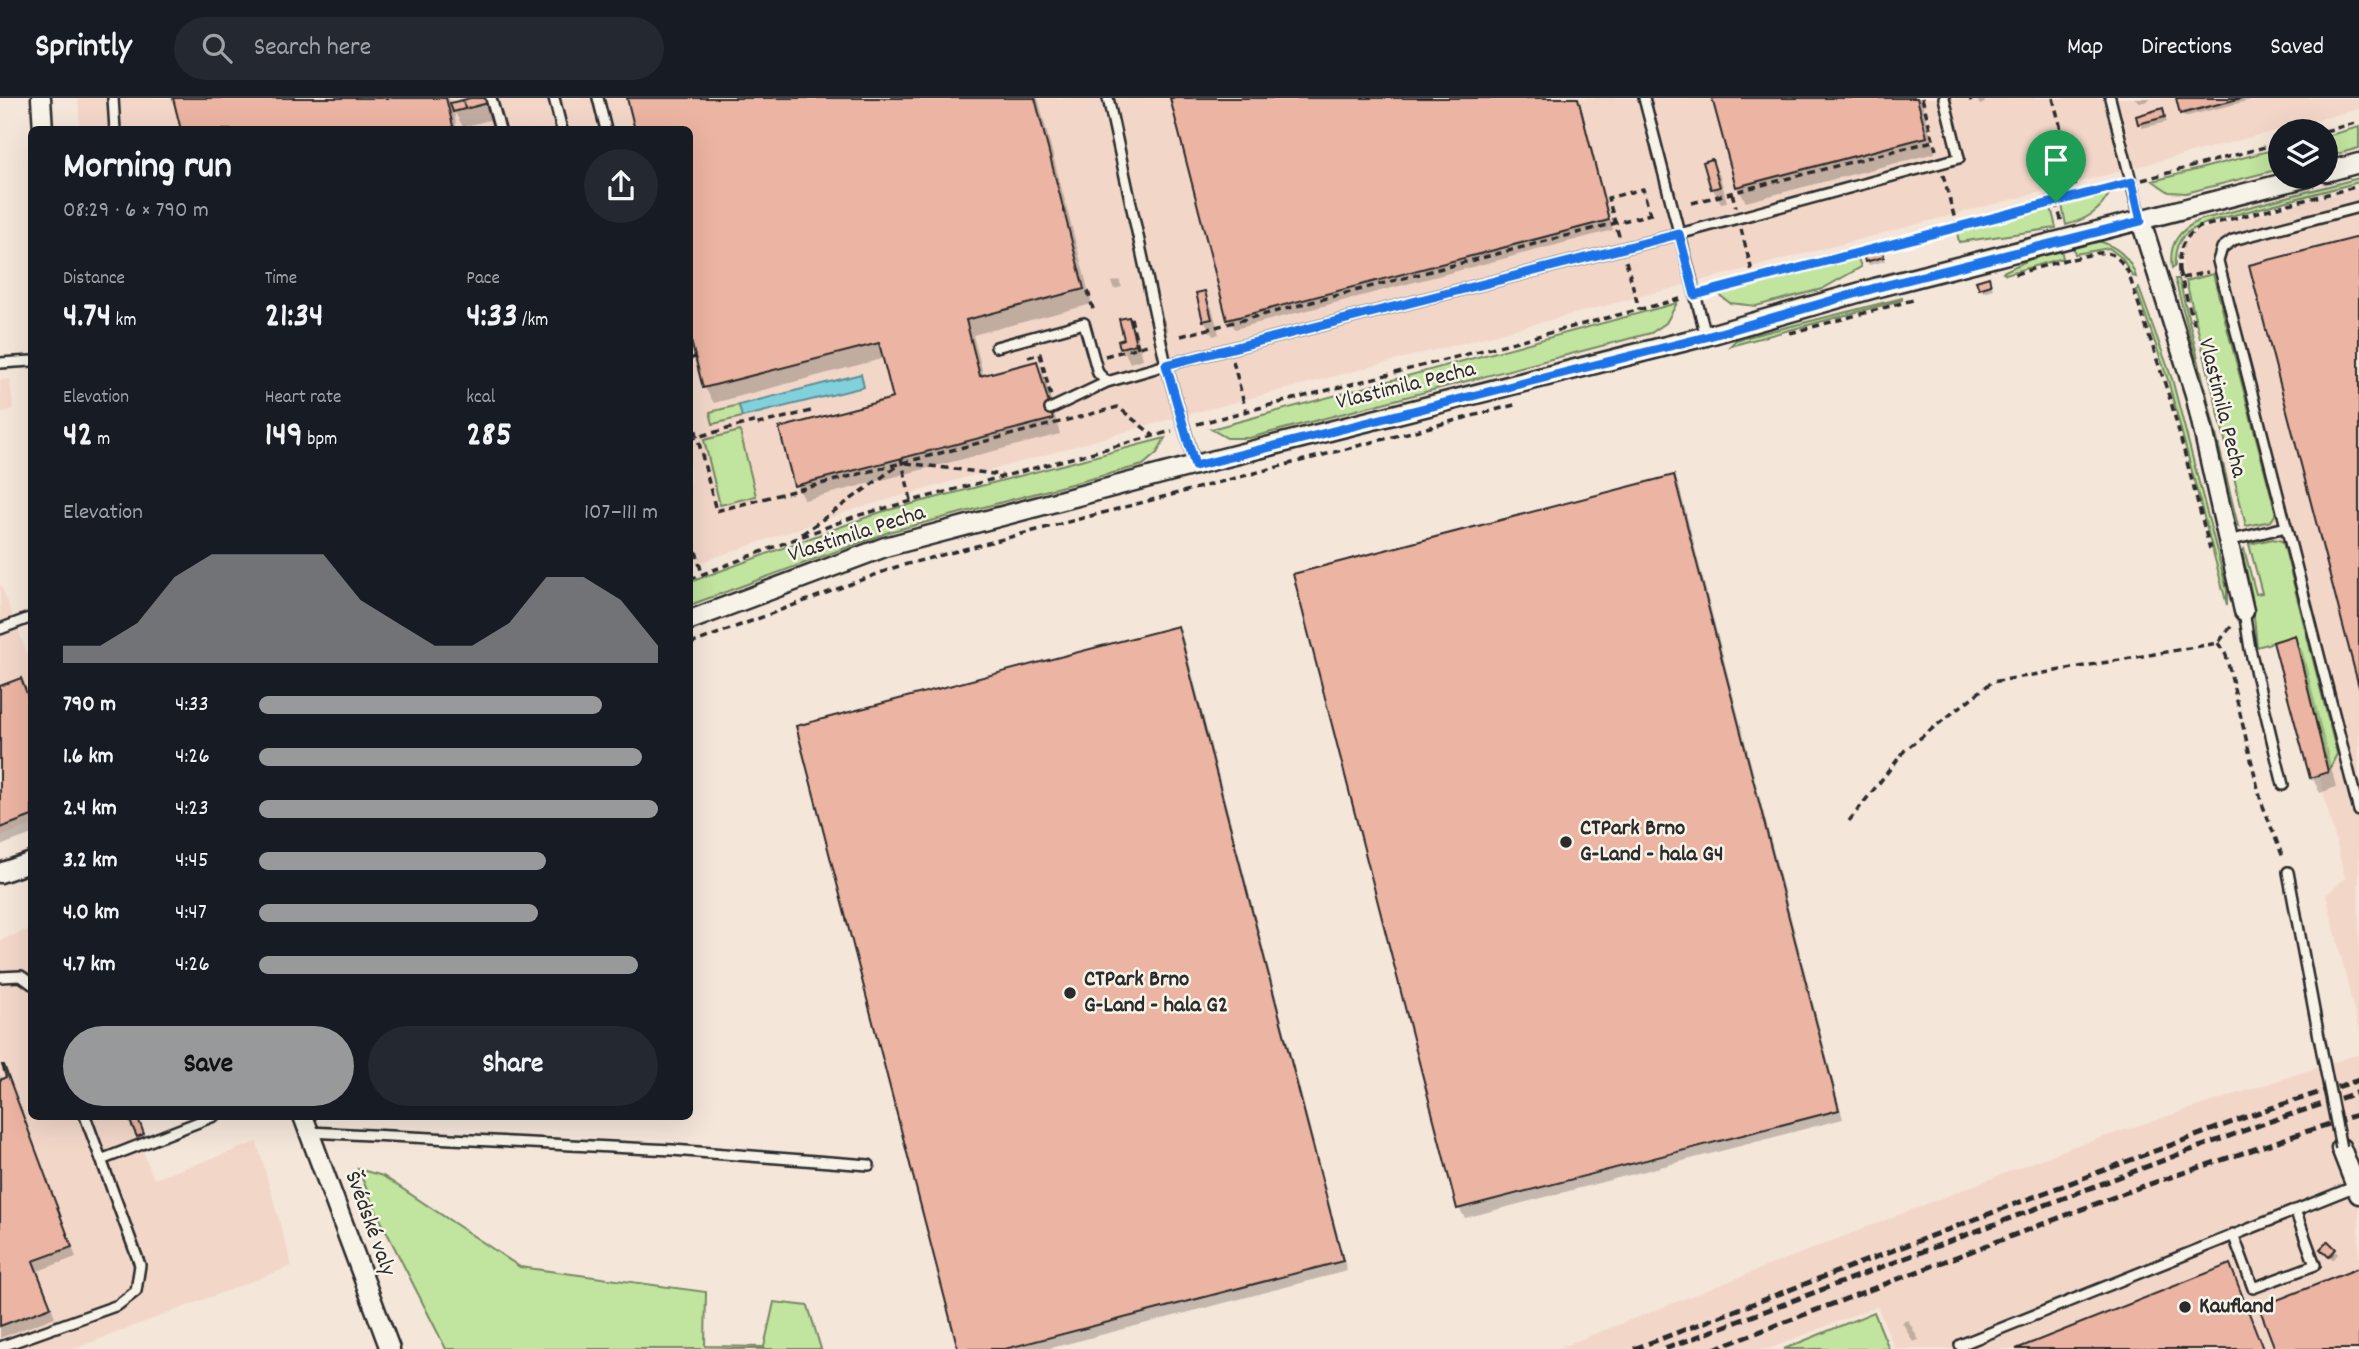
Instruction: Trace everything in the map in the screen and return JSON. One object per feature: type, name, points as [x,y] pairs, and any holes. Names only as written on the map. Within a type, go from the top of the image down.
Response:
[{"type":"street","points":[[41,98],[43,126]]},
{"type":"street","points":[[2338,169],[2359,163]]},
{"type":"street","name":"Vlastimila Pecha","points":[[693,619],[885,547],[1706,337],[1875,288],[2268,188]]},
{"type":"street","name":"Vlastimila Pecha","points":[[2141,221],[2195,394],[2228,541],[2236,612]]},
{"type":"street","points":[[0,873],[28,863]]},
{"type":"street","name":"Švédské valy","points":[[306,1124],[390,1349]]},
{"type":"street","points":[[2342,1148],[2357,1190]]},
{"type":"lane","points":[[113,98],[116,126]]},
{"type":"lane","points":[[491,98],[499,126]]},
{"type":"lane","points":[[554,98],[561,126]]},
{"type":"lane","points":[[598,98],[605,126]]},
{"type":"lane","points":[[1108,98],[1166,365],[1195,466]]},
{"type":"lane","points":[[1644,98],[1706,337]]},
{"type":"lane","points":[[1052,408],[1107,382],[1166,365],[1679,234],[1959,158],[1944,98]]},
{"type":"lane","points":[[2110,98],[2141,221]]},
{"type":"lane","points":[[2359,207],[2233,240],[2225,244],[2219,254],[2220,269],[2359,811]]},
{"type":"lane","points":[[996,347],[1084,323],[1098,373],[1107,382]]},
{"type":"lane","points":[[0,363],[28,361]]},
{"type":"lane","points":[[2228,541],[2286,527]]},
{"type":"lane","points":[[2236,612],[2250,649],[2283,785]]},
{"type":"lane","points":[[0,629],[28,618]]},
{"type":"lane","points":[[2288,872],[2342,1148]]},
{"type":"lane","points":[[0,977],[21,976],[28,981]]},
{"type":"lane","points":[[0,1346],[118,1305],[136,1291],[140,1265],[86,1120]]},
{"type":"lane","points":[[101,1160],[204,1120]]},
{"type":"lane","points":[[306,1124],[869,1165]]},
{"type":"lane","points":[[1962,1349],[1960,1345],[2233,1234],[2357,1190]]},
{"type":"lane","points":[[2233,1234],[2253,1288],[2315,1265],[2295,1210]]},
{"type":"path","points":[[1922,98],[1928,131],[1937,152]]},
{"type":"path","points":[[2053,98],[2078,196]]},
{"type":"path","points":[[2338,128],[2359,122]]},
{"type":"path","points":[[1692,203],[1923,141],[1933,141]]},
{"type":"path","points":[[693,578],[798,537],[911,500],[2268,146]]},
{"type":"path","points":[[1943,174],[1957,227]]},
{"type":"path","points":[[2179,271],[2179,251],[2183,241],[2188,234],[2200,227],[2359,186]]},
{"type":"path","points":[[1181,336],[1603,224],[1615,223],[1652,214],[1643,189],[1608,198],[1610,214],[1615,223],[1619,236]]},
{"type":"path","points":[[1732,192],[1736,207]]},
{"type":"path","points":[[2056,202],[2065,233]]},
{"type":"path","points":[[1741,227],[1754,279]]},
{"type":"path","points":[[2070,250],[2072,259]]},
{"type":"path","points":[[2015,274],[2103,252],[2112,253],[2128,272],[2171,402],[2213,561]]},
{"type":"path","points":[[1625,257],[1639,309]]},
{"type":"path","points":[[2181,278],[2220,269]]},
{"type":"path","points":[[1779,335],[1913,300]]},
{"type":"path","points":[[1130,318],[1138,348]]},
{"type":"path","points":[[1224,325],[1226,332]]},
{"type":"path","points":[[1104,356],[1147,345]]},
{"type":"path","points":[[1028,357],[1040,354],[1052,408],[1058,422]]},
{"type":"path","points":[[1233,359],[1246,412]]},
{"type":"path","points":[[1115,396],[1118,407],[1154,436]]},
{"type":"path","points":[[693,643],[896,566],[1525,402]]},
{"type":"path","points":[[693,420],[716,512],[902,460],[1118,407]]},
{"type":"path","points":[[693,438],[811,411]]},
{"type":"path","points":[[902,460],[911,500]]},
{"type":"path","points":[[798,537],[902,460],[1004,475]]},
{"type":"path","points":[[693,540],[702,574]]},
{"type":"path","points":[[1849,821],[1905,750],[1992,682],[2218,643],[2230,627],[2236,612]]},
{"type":"path","points":[[2230,627],[2236,612]]},
{"type":"path","points":[[2218,643],[2226,655],[2261,801],[2288,872]]},
{"type":"shaded area","points":[[78,98],[2359,98],[2359,109],[2321,119],[2268,119],[2268,133],[1163,421],[856,509],[693,565],[693,126],[80,126]]},
{"type":"shaded area","points":[[2359,188],[2359,1032],[2326,895],[2345,878],[2275,601],[2263,604],[2181,254],[2184,245],[2194,233],[2211,226]]},
{"type":"shaded area","points":[[10,379],[13,409],[0,414],[0,380]]},
{"type":"shaded area","points":[[0,583],[28,656],[28,826],[0,837]]},
{"type":"shaded area","points":[[28,930],[28,1120],[134,1120],[131,1121],[154,1179],[257,1142],[292,1266],[74,1349],[0,1349],[0,940]]},
{"type":"shaded area","points":[[2359,1054],[2359,1349],[1895,1349],[1877,1306],[1769,1349],[1556,1349],[2069,1148]]},
{"type":"green space","points":[[2359,127],[2359,148],[2338,154],[2338,133]]},
{"type":"green space","points":[[2268,151],[2268,172],[2186,193],[2169,192],[2153,181]]},
{"type":"green space","points":[[2359,178],[2359,182],[2338,188],[2338,184]]},
{"type":"green space","points":[[2317,189],[2332,189],[2215,220],[2191,230],[2180,240],[2175,266],[2172,268],[2172,252],[2177,239],[2186,228],[2200,220]]},
{"type":"green space","points":[[2110,192],[2092,214],[2066,225],[2062,205]]},
{"type":"green space","points":[[2051,207],[2056,228],[1959,242],[1957,232]]},
{"type":"green space","points":[[2095,240],[2121,253],[2130,263],[2136,277],[2132,276],[2122,258],[2109,248],[2075,254],[2072,242]]},
{"type":"green space","points":[[2060,245],[2063,258],[2006,274],[2003,272]]},
{"type":"green space","points":[[1858,258],[1861,267],[1822,289],[1756,306],[1730,303],[1718,294]]},
{"type":"green space","points":[[2213,274],[2275,510],[2271,521],[2246,526],[2186,281]]},
{"type":"green space","points":[[2175,279],[2179,279],[2238,526],[2234,524],[2232,517],[2203,385]]},
{"type":"green space","points":[[2139,288],[2172,379],[2227,590],[2227,605],[2168,380],[2137,291]]},
{"type":"green space","points":[[1902,300],[1730,346],[1736,340]]},
{"type":"green space","points":[[1677,303],[1666,323],[1651,333],[1249,438],[1227,438],[1211,429]]},
{"type":"green space","points":[[739,405],[742,417],[713,424],[710,412]]},
{"type":"green space","points":[[740,431],[756,496],[720,505],[704,440]]},
{"type":"green space","points":[[1165,438],[1157,453],[1143,465],[889,532],[693,604],[693,581],[881,512]]},
{"type":"green space","points":[[2273,539],[2282,541],[2284,546],[2337,754],[2328,772],[2295,636],[2257,647],[2252,596],[2242,551],[2244,549],[2256,594],[2262,593],[2249,544]]},
{"type":"green space","points":[[358,1169],[383,1176],[520,1267],[706,1292],[705,1346],[764,1347],[774,1302],[808,1306],[821,1349],[446,1349],[375,1209]]},
{"type":"green space","points":[[1874,1312],[1889,1349],[1784,1349]]},
{"type":"water","points":[[861,374],[864,387],[742,417],[739,405]]},
{"type":"building","points":[[173,98],[446,98],[453,126],[180,126]]},
{"type":"building","points":[[491,98],[492,102],[465,109],[463,100]]},
{"type":"building","points":[[627,98],[1035,98],[1084,289],[966,320],[980,376],[1037,361],[1053,419],[794,486],[779,428],[893,398],[879,343],[703,388],[693,349],[693,126],[634,126]]},
{"type":"building","points":[[1170,98],[1578,98],[1609,220],[1227,320]]},
{"type":"building","points":[[1712,98],[1917,98],[1927,137],[1736,187]]},
{"type":"building","points":[[2176,98],[2242,98],[2180,114]]},
{"type":"building","points":[[463,100],[465,109],[453,112],[450,103]]},
{"type":"building","points":[[2163,108],[2165,117],[2138,124],[2136,116]]},
{"type":"building","points":[[1712,159],[1720,187],[1711,189],[1703,162]]},
{"type":"building","points":[[2359,237],[2359,687],[2249,265]]},
{"type":"building","points":[[1882,248],[1884,257],[1865,262],[1863,253]]},
{"type":"building","points":[[1989,277],[1991,285],[1979,289],[1976,281]]},
{"type":"building","points":[[1205,291],[1212,319],[1203,321],[1196,293]]},
{"type":"building","points":[[1129,317],[1136,344],[1120,348],[1118,341],[1124,339],[1119,319]]},
{"type":"building","name":"CTPark Brno G-Land - hala G4","points":[[1674,475],[1839,1110],[1457,1209],[1293,574]]},
{"type":"building","name":"CTPark Brno G-Land - hala G2","points":[[1178,626],[1343,1261],[1005,1349],[958,1349],[796,726]]},
{"type":"building","points":[[2295,635],[2328,772],[2310,778],[2273,642]]},
{"type":"building","points":[[21,678],[28,696],[28,818],[0,828],[0,686]]},
{"type":"building","points":[[2,1065],[72,1247],[33,1261],[51,1307],[0,1326],[0,1080],[6,1077]]},
{"type":"building","points":[[139,1120],[144,1134],[137,1137],[130,1121]]},
{"type":"building","points":[[2328,1241],[2336,1249],[2329,1257],[2320,1249]]},
{"type":"building","name":"Kaufland","points":[[2230,1264],[2263,1349],[2016,1349]]},
{"type":"building","points":[[2359,1268],[2359,1349],[2275,1349],[2259,1307]]},
{"type":"railway","points":[[1634,1349],[2265,1110],[2359,1080]]},
{"type":"railway","points":[[1665,1349],[2180,1154],[2359,1092]]},
{"type":"railway","points":[[1714,1349],[2135,1189],[2359,1114]]},
{"type":"place","name":"CTPark Brno G-Land - hala G4","points":[[1566,842]]},
{"type":"place","name":"CTPark Brno G-Land - hala G2","points":[[1070,993]]},
{"type":"place","name":"Kaufland","points":[[2185,1307]]},
{"type":"route","points":[[2132,182],[2141,221],[1875,288],[1706,337],[1195,466],[1166,365],[1679,234],[1695,295],[2056,202],[2132,182]]}]
